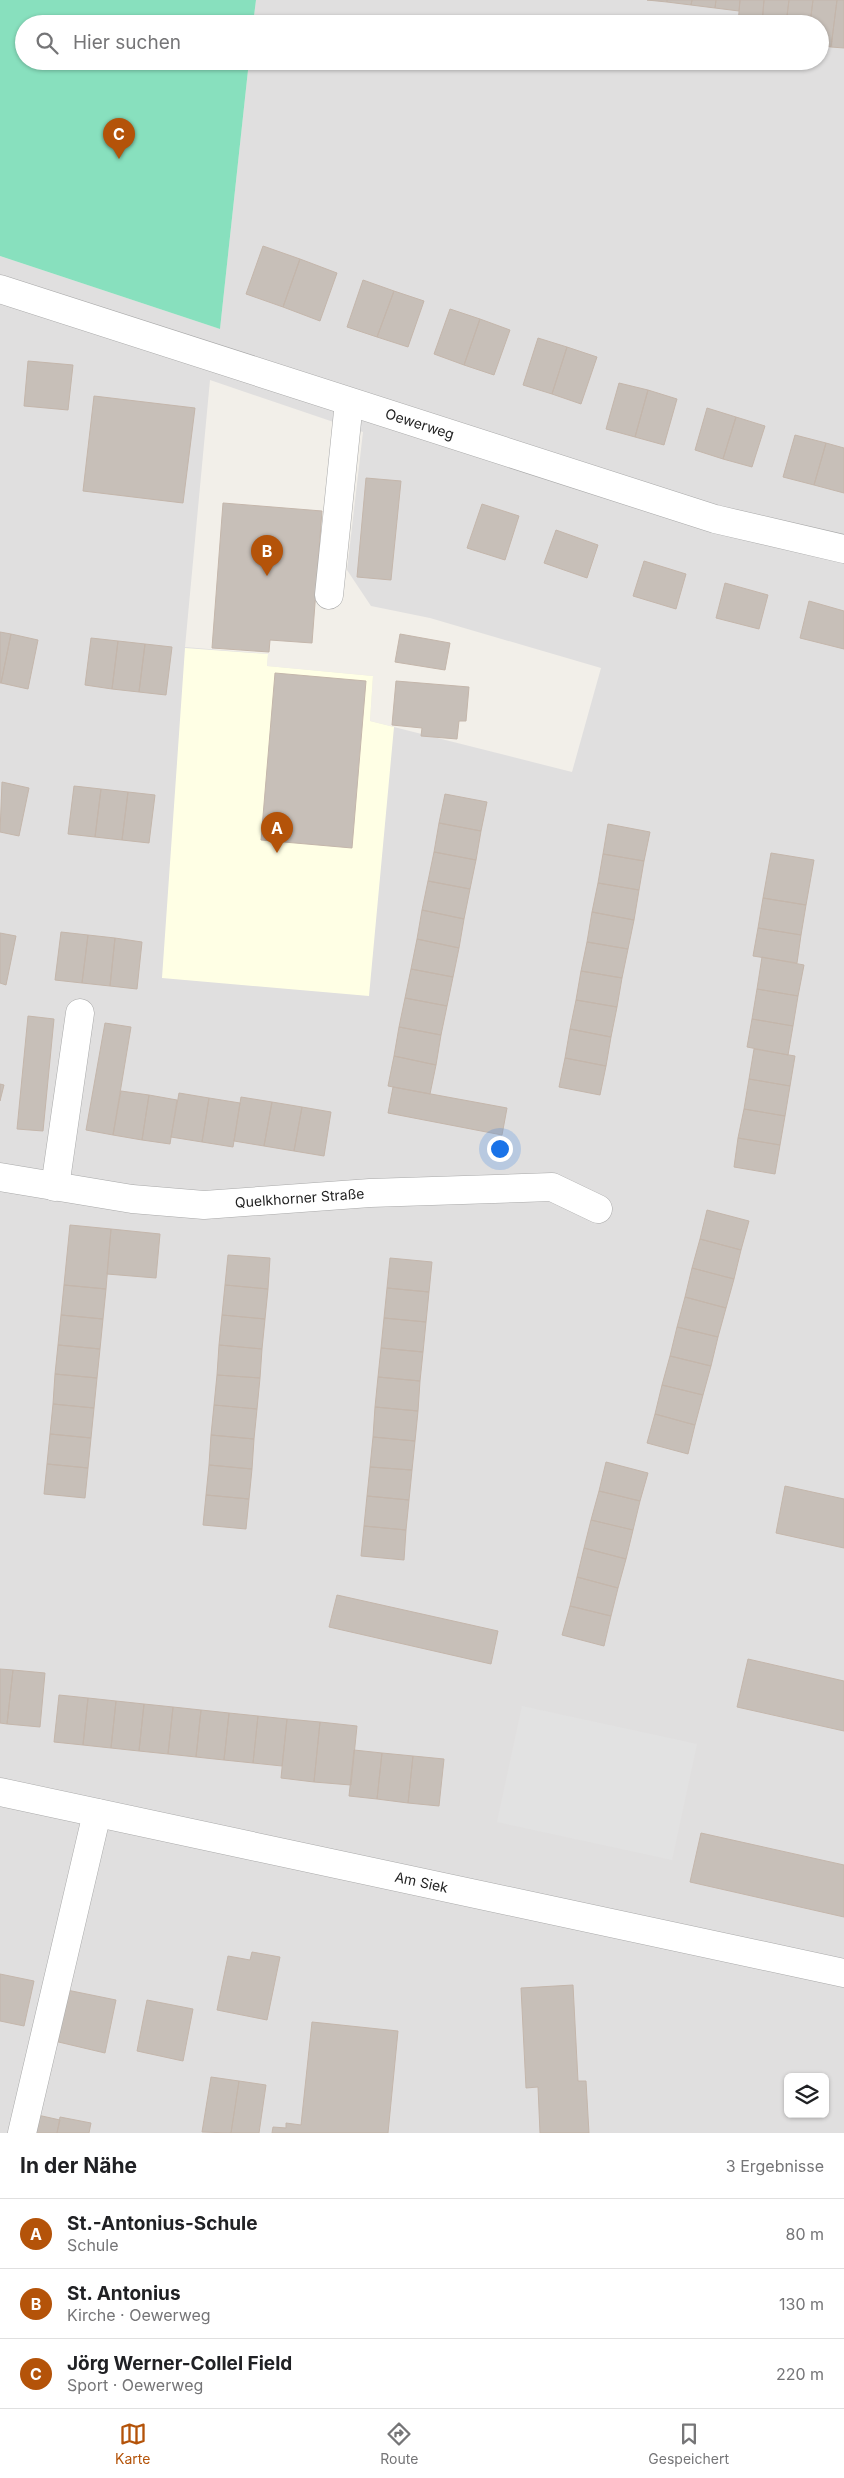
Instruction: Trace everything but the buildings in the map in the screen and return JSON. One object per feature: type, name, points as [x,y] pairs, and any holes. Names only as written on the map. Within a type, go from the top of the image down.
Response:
[{"type":"street","name":"Oewerweg","points":[[0,289],[715,519],[844,549]]},
{"type":"street","points":[[329,595],[348,402]]},
{"type":"street","points":[[55,1187],[80,1013]]},
{"type":"street","name":"Quelkhorner Straße","points":[[0,1177],[132,1199],[204,1205],[370,1193],[552,1187],[598,1209]]},
{"type":"street","name":"Am Siek","points":[[0,1792],[844,1973]]},
{"type":"street","points":[[22,2133],[97,1813]]},
{"type":"shaded area","points":[[256,0],[844,0],[844,2133],[0,2133],[0,256],[220,329],[248,70],[829,70],[829,15],[254,15]],"holes":[[[210,380],[363,432],[347,570],[371,606],[430,618],[601,668],[572,772],[370,721],[373,676],[267,666],[268,654],[185,647]]]},
{"type":"shaded area","points":[[185,648],[268,654],[267,666],[373,676],[370,721],[394,727],[369,996],[162,978]]},
{"type":"shaded area","points":[[522,1706],[697,1744],[672,1860],[497,1822]]},
{"type":"green space","points":[[0,0],[256,0],[254,15],[15,15],[15,70],[248,70],[220,329],[0,256]]},
{"type":"place","name":"Jörg Werner-Collel Field","points":[[119,159]]},
{"type":"place","name":"St. Antonius","points":[[267,576]]},
{"type":"place","name":"St.-Antonius-Schule","points":[[277,853]]}]
